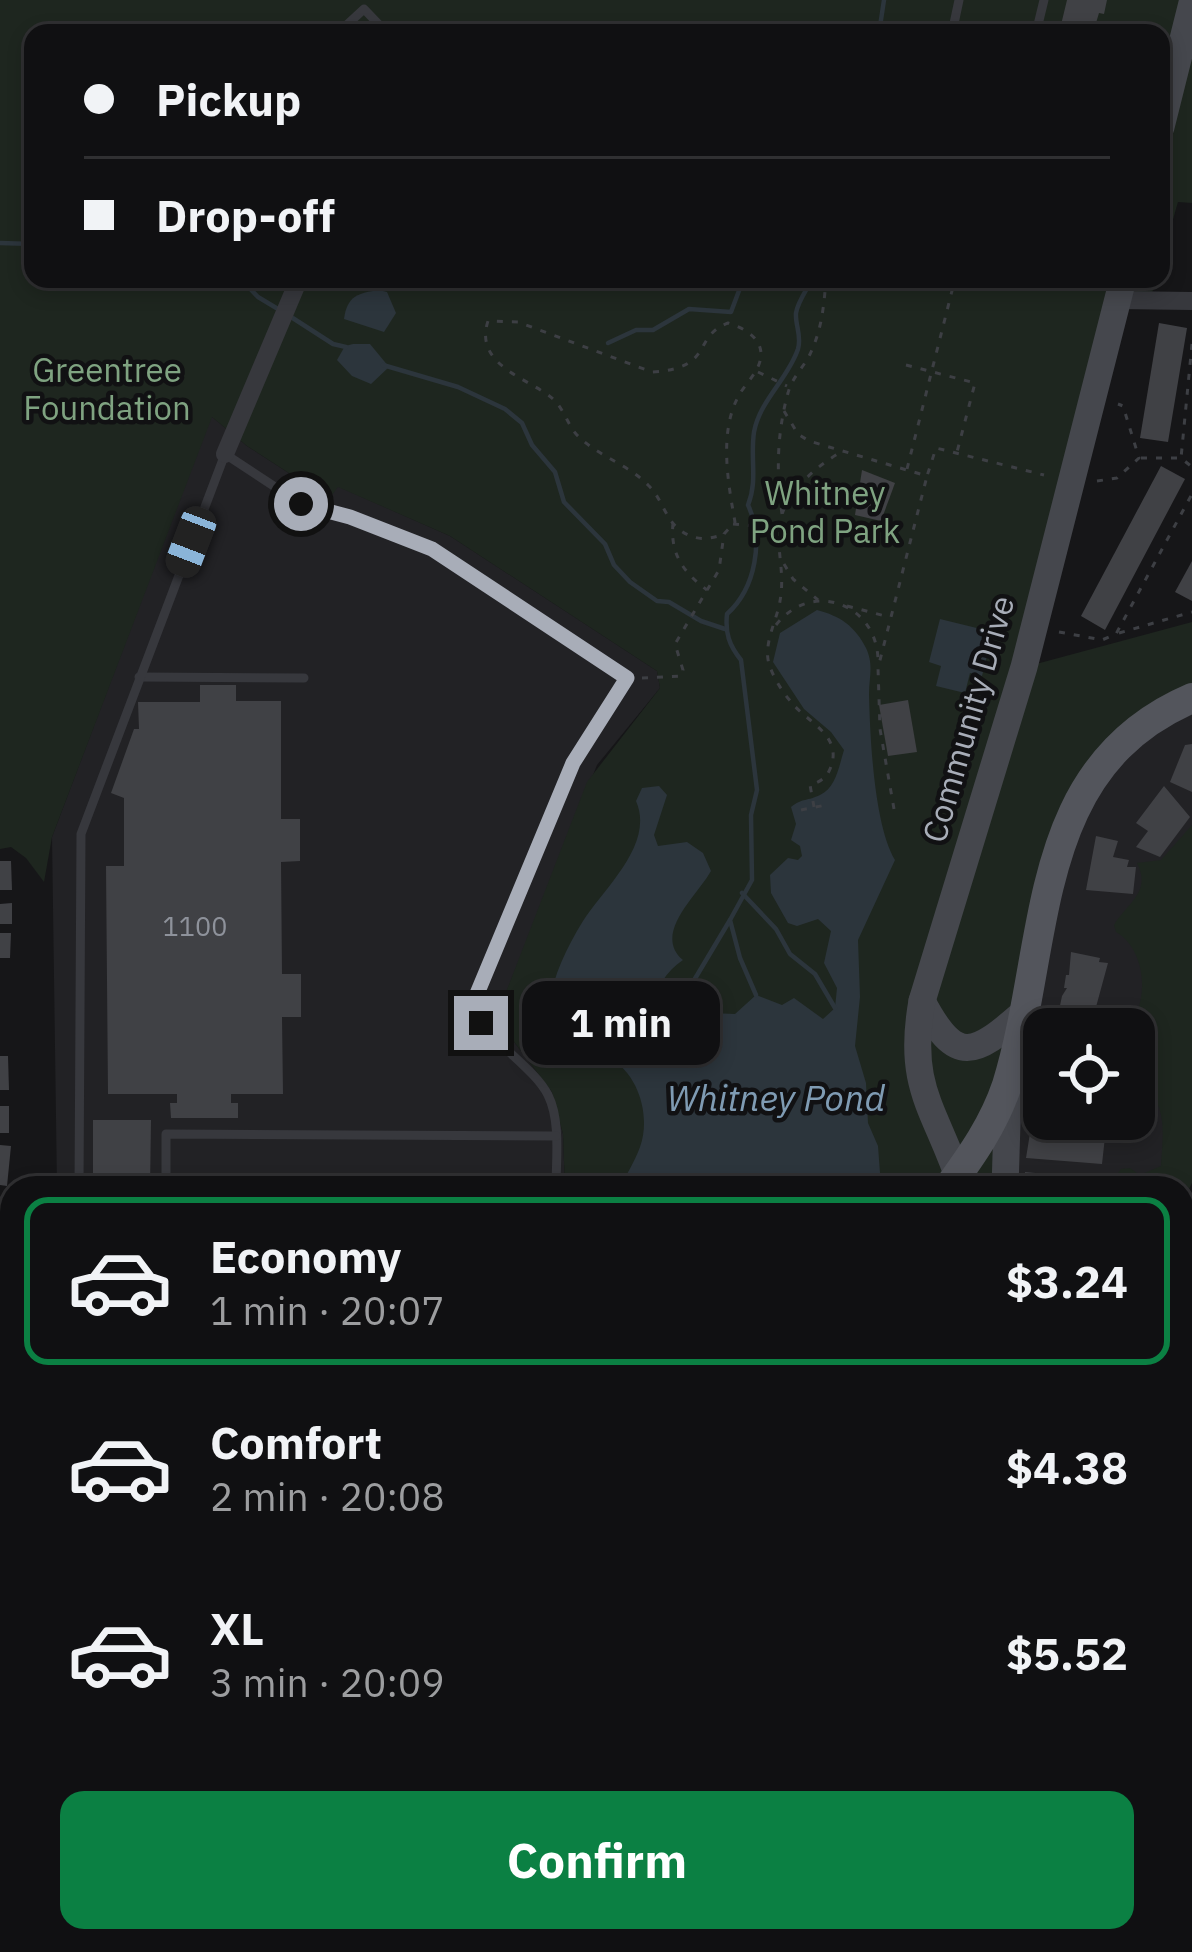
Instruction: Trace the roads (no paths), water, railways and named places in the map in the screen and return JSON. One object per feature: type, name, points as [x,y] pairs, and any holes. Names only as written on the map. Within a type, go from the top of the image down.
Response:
[{"type":"main road","points":[[1170,91],[1192,3]]},
{"type":"main road","name":"Community Drive","points":[[953,1176],[916,1065],[922,1001],[1024,667],[1120,290]]},
{"type":"main road","points":[[1024,1008],[1043,904],[1069,819],[1104,762],[1150,721],[1192,698]]},
{"type":"main road","points":[[922,1001],[941,1034],[971,1048],[991,1042],[1023,1013]]},
{"type":"main road","points":[[961,1176],[987,1132],[1008,1081],[1023,1013]]},
{"type":"main road","points":[[1005,1176],[1008,1081]]},
{"type":"street","points":[[225,454],[295,288]]},
{"type":"street","points":[[1120,290],[1192,301]]},
{"type":"lane","points":[[348,24],[364,9],[378,24]]},
{"type":"lane","points":[[79,1176],[81,834],[225,454],[301,504],[350,517],[432,549],[627,678],[573,763],[474,1001],[481,1023],[527,1066],[550,1097],[556,1176]]},
{"type":"lane","points":[[139,676],[304,678]]},
{"type":"lane","points":[[166,1176],[166,1134],[556,1136]]},
{"type":"water","points":[[387,292],[396,313],[384,332],[344,319],[355,297]]},
{"type":"water","points":[[370,344],[389,367],[371,384],[352,376],[337,360],[345,346]]},
{"type":"water","name":"Whitney Pond","points":[[817,610],[852,628],[868,654],[874,780],[882,825],[895,860],[858,940],[860,997],[855,1046],[866,1083],[868,1123],[878,1146],[880,1173],[626,1176],[643,1135],[643,1110],[635,1085],[610,1058],[560,1039],[549,1021],[549,1006],[557,972],[572,941],[633,849],[640,817],[636,801],[642,788],[659,786],[667,795],[654,835],[658,846],[687,842],[703,853],[711,871],[675,927],[672,939],[683,960],[657,992],[654,1016],[662,1017],[694,983],[656,1052],[661,1060],[675,1057],[710,1013],[735,1014],[756,995],[782,1005],[794,998],[823,1019],[835,1008],[837,988],[824,963],[831,931],[818,919],[797,926],[788,923],[771,893],[770,875],[788,858],[802,856],[800,846],[791,840],[796,824],[791,807],[830,787],[844,750],[804,709],[773,662],[780,633]]},
{"type":"water","points":[[940,619],[993,632],[982,676],[970,673],[965,693],[936,686],[941,666],[929,662]]},
{"type":"waterway","points":[[880,24],[884,0]]},
{"type":"waterway","points":[[0,243],[24,244]]},
{"type":"waterway","points":[[250,288],[278,309]]},
{"type":"waterway","points":[[608,343],[636,330],[653,330],[689,309],[731,312],[740,288]]},
{"type":"waterway","points":[[756,995],[730,920],[752,880],[751,815],[757,790],[741,660],[729,638],[727,614],[745,591],[754,562],[756,533],[748,505],[754,432],[798,349],[796,313],[807,288]]},
{"type":"waterway","points":[[288,315],[333,344],[346,347]]},
{"type":"waterway","points":[[383,365],[458,387],[505,409],[522,423],[532,445],[555,472],[564,502],[605,544],[614,565],[630,582],[657,601],[669,602],[725,629]]},
{"type":"waterway","points":[[742,893],[776,929],[790,954],[815,974],[835,1008]]},
{"type":"waterway","points":[[693,982],[730,920]]},
{"type":"park label","name":"Greentree Foundation","points":[[107,389]]},
{"type":"park label","name":"Whitney Pond Park","points":[[825,512]]}]
